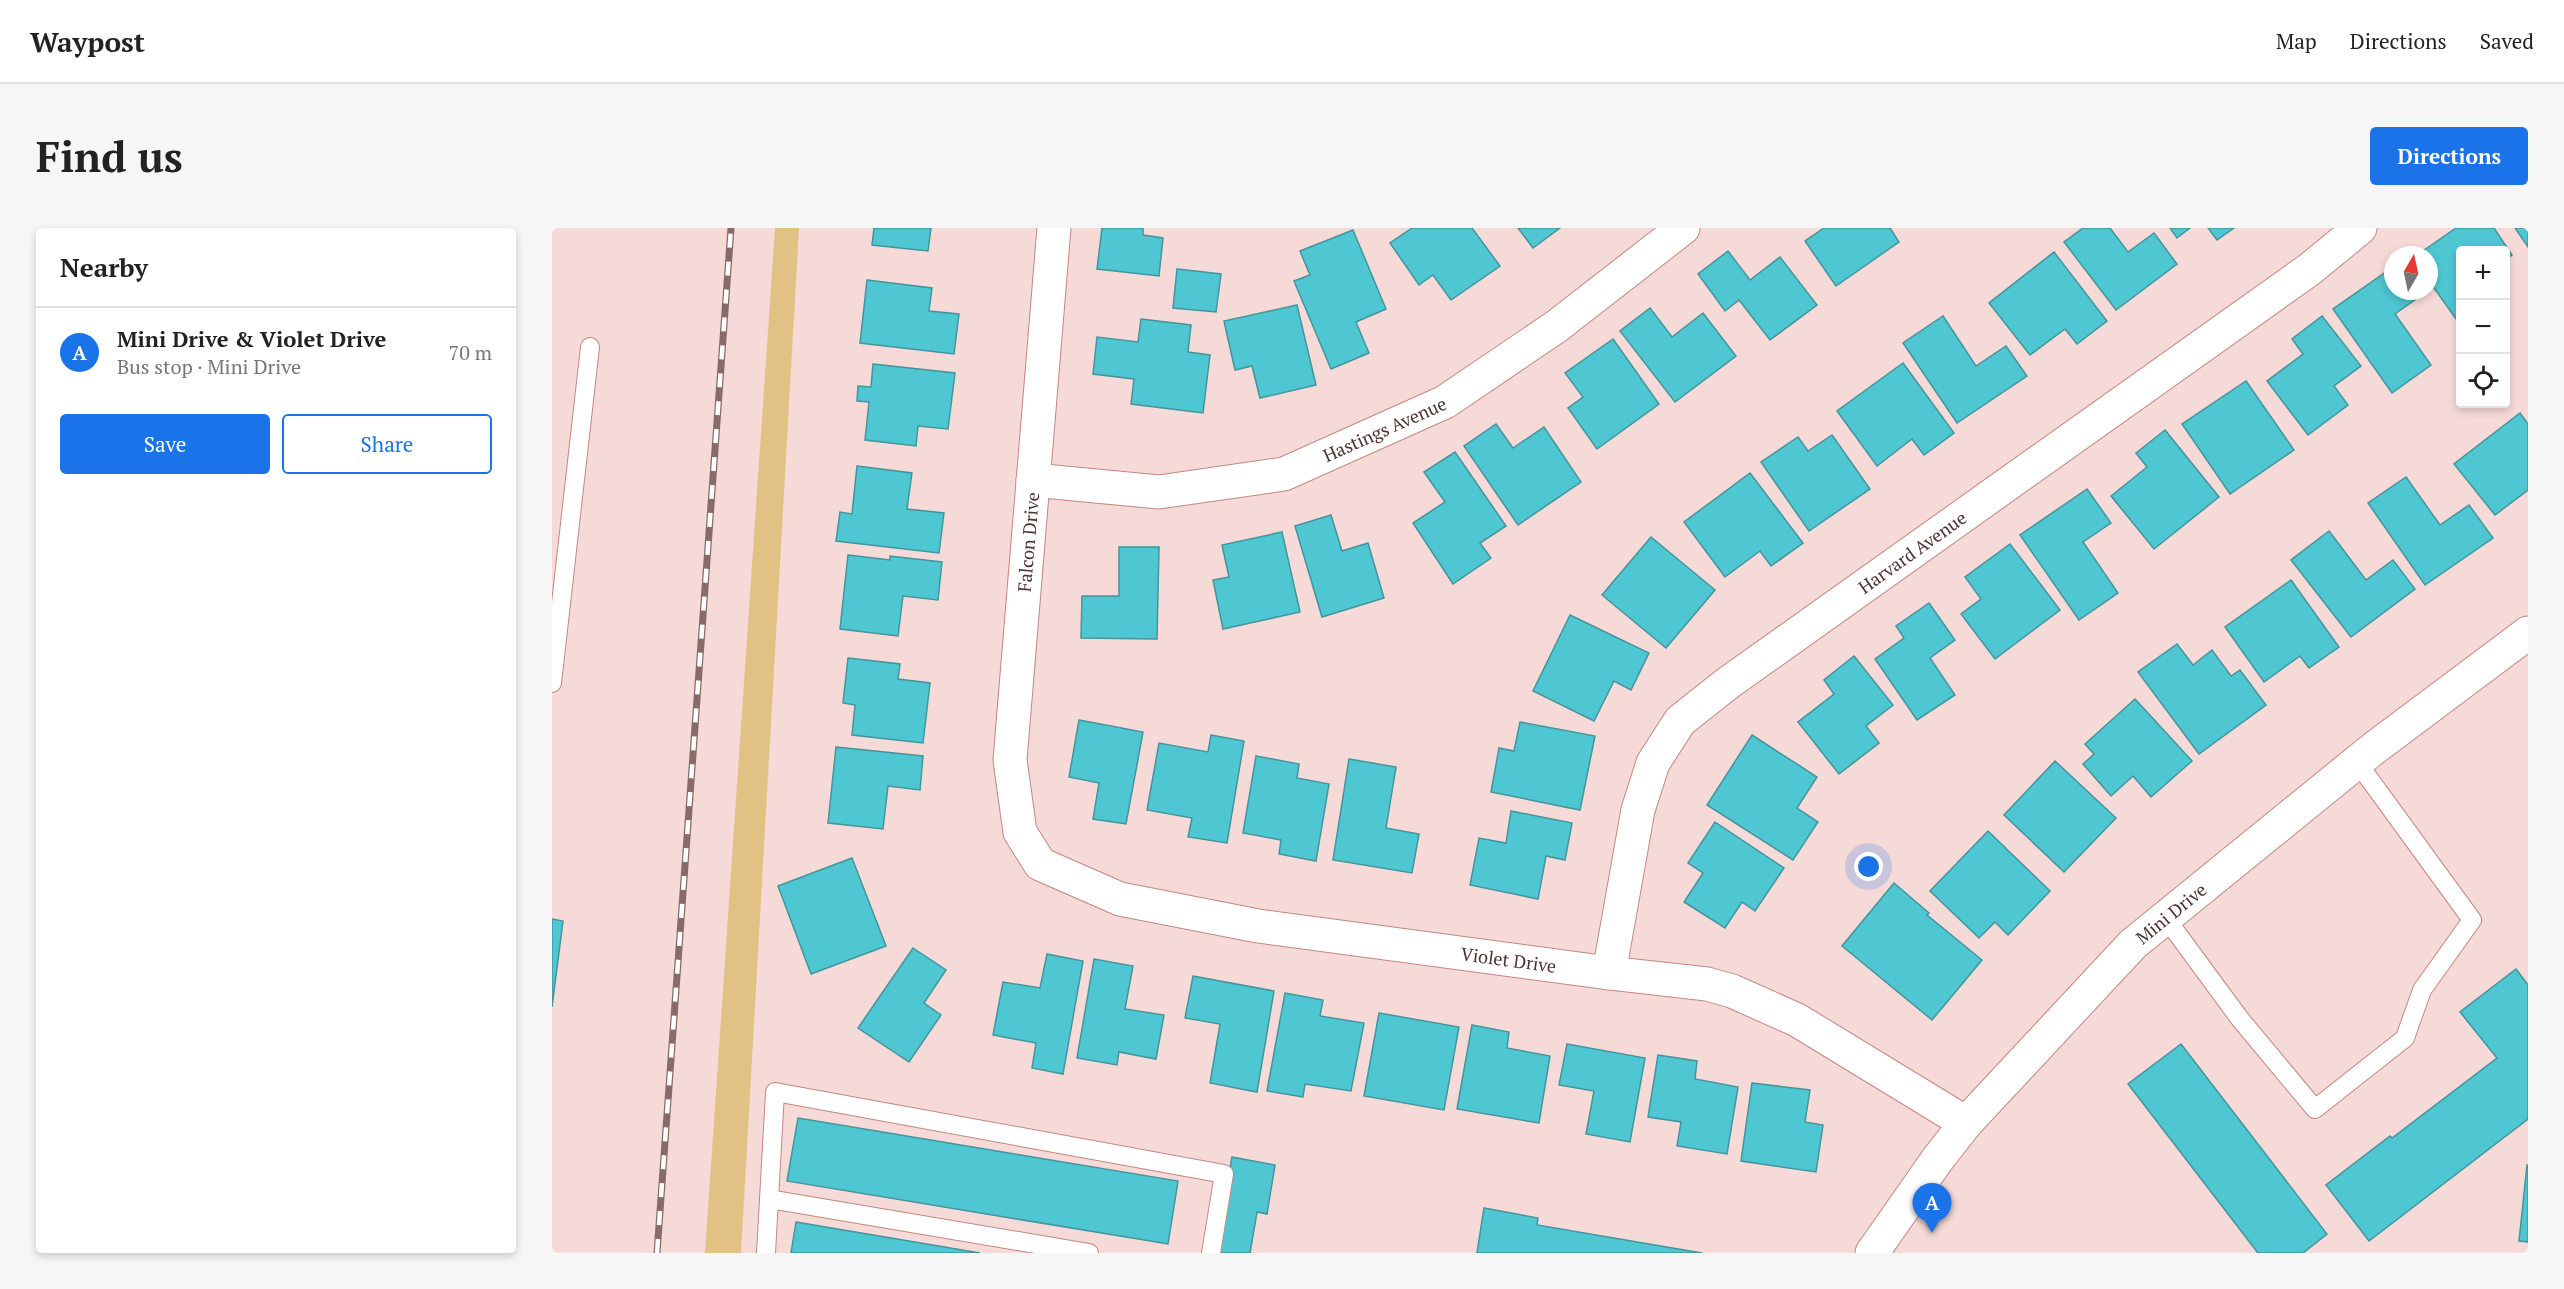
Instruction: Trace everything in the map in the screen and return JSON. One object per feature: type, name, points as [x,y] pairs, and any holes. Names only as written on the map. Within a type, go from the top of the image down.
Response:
[{"type":"street","name":"Falcon Drive","points":[[1032,851],[1020,832],[1010,760],[1054,228]]},
{"type":"street","name":"Hastings Avenue","points":[[1033,480],[1159,492],[1284,474],[1445,402],[1557,326],[1683,228]]},
{"type":"street","name":"Harvard Avenue","points":[[1609,973],[1638,810],[1653,763],[1680,721],[1738,676],[2310,269],[2360,228]]},
{"type":"street","name":"Mini Drive","points":[[1872,1253],[1937,1160],[1966,1123],[2133,944],[2357,762],[2528,633]]},
{"type":"street","name":"Violet Drive","points":[[1032,851],[1040,864],[1120,899],[1258,926],[1707,984],[1732,991],[1797,1020],[1966,1123]]},
{"type":"lane","points":[[552,683],[590,347]]},
{"type":"lane","points":[[2165,917],[2240,1019],[2315,1109],[2405,1038],[2422,990],[2472,920],[2357,762]]},
{"type":"lane","points":[[765,1253],[775,1092],[1224,1174],[1210,1253]]},
{"type":"lane","points":[[768,1199],[1089,1253]]},
{"type":"shaded area","points":[[775,228],[799,228],[741,1253],[705,1253]]},
{"type":"building","points":[[874,228],[931,228],[928,251],[872,245]]},
{"type":"building","points":[[1102,228],[1143,228],[1143,235],[1163,238],[1159,276],[1097,269]]},
{"type":"building","points":[[1412,228],[1472,228],[1500,266],[1451,300],[1433,275],[1419,285],[1390,243]]},
{"type":"building","points":[[1518,228],[1560,228],[1533,248]]},
{"type":"building","points":[[1824,228],[1890,228],[1899,242],[1836,286],[1805,241]]},
{"type":"building","points":[[2083,228],[2110,228],[2128,252],[2154,233],[2177,264],[2116,310],[2064,242]]},
{"type":"building","points":[[2170,228],[2190,228],[2177,238]]},
{"type":"building","points":[[2208,228],[2234,228],[2217,240]]},
{"type":"building","points":[[2456,228],[2494,228],[2506,246],[2456,246],[2456,319],[2438,294],[2438,246],[2430,246]]},
{"type":"building","points":[[2515,228],[2528,228],[2528,247]]},
{"type":"building","points":[[1353,230],[1386,309],[1356,322],[1369,353],[1331,369],[1294,281],[1310,275],[1300,251]]},
{"type":"building","points":[[1728,251],[1750,280],[1780,257],[1817,305],[1770,340],[1739,300],[1725,311],[1698,274]]},
{"type":"building","points":[[2054,252],[2107,321],[2077,344],[2065,329],[2030,355],[1989,303]]},
{"type":"building","points":[[1177,269],[1221,274],[1216,312],[1173,308]]},
{"type":"building","points":[[2384,273],[2384,300],[2415,300],[2395,314],[2431,365],[2392,393],[2333,309]]},
{"type":"building","points":[[867,280],[932,288],[929,311],[959,314],[954,354],[860,343]]},
{"type":"building","points":[[1297,305],[1316,385],[1260,398],[1252,366],[1235,370],[1224,321]]},
{"type":"building","points":[[1650,308],[1672,337],[1703,313],[1736,356],[1675,402],[1620,331]]},
{"type":"building","points":[[1943,316],[1976,366],[2006,346],[2027,376],[1957,423],[1903,343]]},
{"type":"building","points":[[2322,316],[2361,366],[2334,386],[2348,405],[2308,435],[2267,381],[2303,354],[2292,339]]},
{"type":"building","points":[[1141,319],[1191,325],[1188,352],[1210,355],[1203,413],[1131,404],[1134,379],[1093,374],[1097,337],[1138,342]]},
{"type":"building","points":[[1613,339],[1659,404],[1597,449],[1568,408],[1583,397],[1565,373]]},
{"type":"building","points":[[1903,363],[1954,433],[1924,455],[1912,439],[1877,466],[1837,411]]},
{"type":"building","points":[[873,364],[955,373],[948,429],[918,426],[916,446],[865,440],[869,402],[857,401],[858,386],[871,387]]},
{"type":"building","points":[[2246,381],[2294,450],[2230,494],[2182,424]]},
{"type":"building","points":[[2520,413],[2528,424],[2528,490],[2495,515],[2454,464]]},
{"type":"building","points":[[1496,424],[1513,448],[1544,427],[1581,482],[1518,525],[1464,446]]},
{"type":"building","points":[[2165,430],[2219,497],[2154,549],[2111,496],[2147,467],[2136,453]]},
{"type":"building","points":[[1832,435],[1870,489],[1809,531],[1761,462],[1798,437],[1808,451]]},
{"type":"building","points":[[1455,452],[1506,526],[1480,543],[1491,558],[1453,584],[1413,523],[1445,502],[1424,472]]},
{"type":"building","points":[[857,466],[912,473],[907,509],[944,513],[939,553],[836,541],[840,512],[852,514]]},
{"type":"building","points":[[1750,473],[1803,543],[1771,566],[1760,551],[1725,577],[1684,522]]},
{"type":"building","points":[[2406,477],[2440,525],[2469,505],[2493,538],[2425,585],[2368,503]]},
{"type":"building","points":[[2087,489],[2111,523],[2083,542],[2118,593],[2079,620],[2020,535]]},
{"type":"building","points":[[1331,515],[1342,551],[1368,543],[1384,598],[1322,617],[1295,526]]},
{"type":"building","points":[[2329,531],[2366,580],[2393,560],[2415,589],[2351,637],[2291,560]]},
{"type":"building","points":[[1282,532],[1300,612],[1223,629],[1213,580],[1229,577],[1222,545]]},
{"type":"building","points":[[1651,537],[1715,590],[1666,648],[1602,595]]},
{"type":"building","points":[[2010,544],[2060,610],[1995,659],[1961,614],[1981,599],[1965,577]]},
{"type":"building","points":[[1119,547],[1159,547],[1157,639],[1081,638],[1082,596],[1119,596]]},
{"type":"building","points":[[848,555],[890,560],[890,556],[942,562],[938,600],[903,596],[898,636],[840,629]]},
{"type":"building","points":[[2291,580],[2339,647],[2309,668],[2300,656],[2264,682],[2225,627]]},
{"type":"building","points":[[1929,603],[1955,640],[1930,658],[1955,695],[1917,720],[1875,659],[1904,638],[1896,626]]},
{"type":"building","points":[[1570,615],[1649,653],[1631,690],[1614,681],[1594,721],[1533,691]]},
{"type":"building","points":[[2177,644],[2193,665],[2212,650],[2231,676],[2240,670],[2266,705],[2199,754],[2138,672]]},
{"type":"building","points":[[1854,656],[1893,705],[1866,726],[1879,743],[1839,774],[1798,722],[1834,694],[1824,680]]},
{"type":"building","points":[[848,658],[900,664],[898,679],[930,683],[923,743],[852,735],[855,705],[843,703]]},
{"type":"building","points":[[2135,699],[2192,761],[2151,797],[2133,776],[2111,796],[2083,764],[2094,754],[2085,744]]},
{"type":"building","points":[[1079,720],[1143,732],[1126,824],[1093,819],[1099,783],[1069,777]]},
{"type":"building","points":[[1520,722],[1595,736],[1580,810],[1491,792],[1499,748],[1514,751]]},
{"type":"building","points":[[1211,735],[1244,741],[1227,843],[1188,837],[1192,818],[1147,810],[1159,743],[1208,752]]},
{"type":"building","points":[[1752,735],[1817,777],[1797,808],[1818,822],[1793,860],[1707,805]]},
{"type":"building","points":[[836,747],[923,756],[920,790],[888,786],[883,829],[828,823]]},
{"type":"building","points":[[1256,756],[1299,764],[1297,778],[1329,784],[1316,861],[1279,854],[1281,840],[1243,833]]},
{"type":"building","points":[[1349,759],[1396,767],[1386,828],[1419,834],[1412,873],[1333,860]]},
{"type":"building","points":[[2055,761],[2116,818],[2064,872],[2004,815]]},
{"type":"building","points":[[1511,811],[1572,823],[1565,860],[1546,856],[1538,899],[1470,885],[1479,838],[1506,843]]},
{"type":"building","points":[[1715,822],[1784,868],[1755,911],[1742,902],[1725,928],[1684,902],[1703,873],[1688,863]]},
{"type":"building","points":[[1988,831],[2050,891],[2008,935],[1995,922],[1979,938],[1930,891]]},
{"type":"building","points":[[852,858],[886,946],[811,974],[778,886]]},
{"type":"building","points":[[1894,883],[1929,913],[1927,915],[1982,960],[1932,1020],[1842,946]]},
{"type":"building","points":[[552,919],[563,921],[552,1007]]},
{"type":"building","points":[[913,948],[946,970],[924,1003],[941,1015],[909,1062],[858,1028]]},
{"type":"building","points":[[1047,954],[1083,961],[1063,1074],[1032,1068],[1036,1043],[993,1035],[1003,982],[1040,988]]},
{"type":"building","points":[[1094,959],[1133,966],[1125,1009],[1164,1015],[1156,1059],[1119,1052],[1117,1065],[1077,1058]]},
{"type":"building","points":[[2516,969],[2528,985],[2528,1119],[2369,1241],[2326,1185],[2497,1058],[2460,1012]]},
{"type":"building","points":[[1193,976],[1274,991],[1257,1092],[1210,1083],[1220,1024],[1185,1018]]},
{"type":"building","points":[[1285,993],[1323,1000],[1320,1016],[1364,1023],[1351,1091],[1305,1084],[1303,1097],[1267,1091]]},
{"type":"building","points":[[1379,1013],[1459,1027],[1444,1110],[1364,1096]]},
{"type":"building","points":[[1472,1025],[1509,1032],[1507,1048],[1550,1056],[1539,1123],[1457,1109]]},
{"type":"building","points":[[1567,1044],[1645,1058],[1630,1142],[1586,1134],[1594,1091],[1559,1085]]},
{"type":"building","points":[[2181,1044],[2327,1234],[2303,1253],[2258,1253],[2128,1084]]},
{"type":"building","points":[[1658,1055],[1697,1061],[1695,1079],[1738,1087],[1727,1154],[1677,1146],[1681,1122],[1648,1117]]},
{"type":"building","points":[[1752,1083],[1810,1090],[1805,1122],[1823,1125],[1816,1172],[1741,1161]]},
{"type":"building","points":[[798,1118],[1178,1181],[1168,1244],[787,1181]]},
{"type":"building","points":[[1232,1157],[1275,1165],[1267,1214],[1257,1212],[1250,1253],[1215,1253]]},
{"type":"building","points":[[2528,1165],[2528,1242],[2519,1241]]},
{"type":"building","points":[[1484,1208],[1538,1218],[1537,1225],[1702,1253],[1477,1253]]},
{"type":"building","points":[[796,1222],[980,1253],[791,1253]]},
{"type":"railway","points":[[657,1253],[731,228]]},
{"type":"place","name":"Mini Drive & Violet Drive","points":[[1932,1233]]}]
